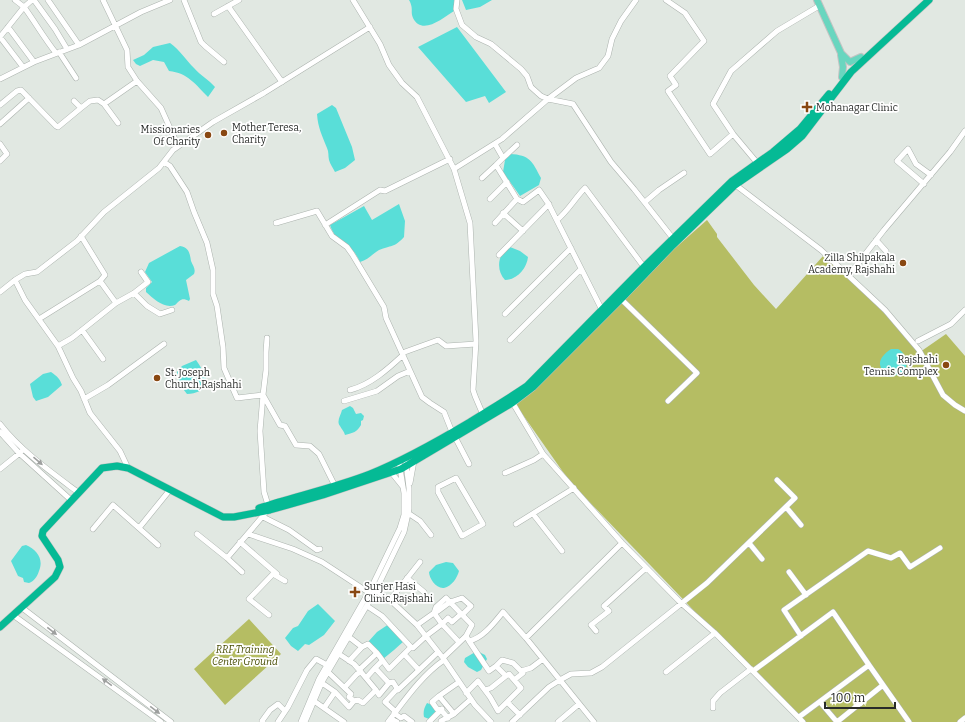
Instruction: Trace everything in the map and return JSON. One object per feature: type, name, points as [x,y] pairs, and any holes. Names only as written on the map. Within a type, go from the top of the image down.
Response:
[{"type":"highway","points":[[511,401],[602,310],[619,297],[644,267],[734,183],[800,129],[842,77],[861,57],[922,0]]},
{"type":"highway","points":[[759,164],[787,149],[802,136],[851,72],[928,0]]},
{"type":"highway","points":[[0,627],[23,608],[55,576],[60,567],[58,560],[42,536],[43,531],[102,468],[117,466],[128,468],[169,491],[223,517],[234,517],[268,508],[391,472],[533,387],[674,240]]},
{"type":"highway","points":[[336,488],[369,474],[414,461],[454,434]]},
{"type":"highway","points":[[0,632],[14,616]]},
{"type":"main road","points":[[817,0],[841,53],[843,67],[842,77]]},
{"type":"main road","points":[[841,53],[850,62],[861,57]]},
{"type":"street","points":[[15,0],[24,7],[39,27],[46,40],[76,78]]},
{"type":"street","points":[[23,67],[0,37],[24,7],[33,0],[55,29],[67,49]]},
{"type":"street","points":[[48,0],[79,45]]},
{"type":"street","points":[[103,0],[116,25],[126,50],[128,67],[137,81],[161,108],[178,146]]},
{"type":"street","points":[[0,78],[57,52],[79,45],[156,2],[170,0]]},
{"type":"street","points":[[184,0],[201,42],[224,62]]},
{"type":"street","points":[[214,14],[239,0]]},
{"type":"street","points":[[353,0],[370,27],[389,65],[402,83],[417,97],[450,158],[454,169],[470,223],[476,344],[473,390],[484,417]]},
{"type":"street","points":[[456,0],[456,9],[462,25],[476,37],[491,44],[521,68],[527,76],[531,87],[541,96],[548,99],[574,104],[611,162],[674,240]]},
{"type":"street","points":[[454,169],[502,139],[548,99],[576,78],[599,68],[608,56],[612,40],[622,21],[636,0]]},
{"type":"street","points":[[666,0],[685,13],[704,41],[670,76],[676,85],[668,91],[710,154],[733,134]]},
{"type":"street","points":[[228,6],[282,82]]},
{"type":"street","points":[[759,164],[733,134],[713,104],[731,71],[777,31],[820,6]]},
{"type":"street","points":[[0,292],[25,274],[37,272],[77,241],[104,212],[159,168],[178,146],[213,122],[282,82],[370,27]]},
{"type":"street","points":[[8,28],[34,62]]},
{"type":"street","points":[[104,104],[137,81]]},
{"type":"street","points":[[0,105],[21,90],[58,127],[81,108],[94,100],[98,100],[104,104],[118,123]]},
{"type":"street","points":[[0,124],[29,98]]},
{"type":"street","points":[[74,101],[81,108]]},
{"type":"street","points":[[849,275],[876,240],[924,184],[965,131]]},
{"type":"street","points":[[0,144],[7,154],[0,161]]},
{"type":"street","points":[[495,144],[503,158]]},
{"type":"street","points":[[482,178],[517,145]]},
{"type":"street","points":[[924,184],[897,161],[908,149],[916,164],[931,175]]},
{"type":"street","points":[[325,225],[380,190],[385,191],[450,158]]},
{"type":"street","points":[[164,162],[170,166],[187,192],[207,242],[213,270],[213,294],[217,306],[223,347],[224,368],[230,384],[237,398],[263,395]]},
{"type":"street","points":[[496,165],[517,198],[523,202],[539,190],[549,204],[602,310]]},
{"type":"street","points":[[644,202],[684,173]]},
{"type":"street","points":[[490,199],[507,182]]},
{"type":"street","points":[[734,183],[812,243],[849,275],[885,310],[918,350],[943,395],[965,411]]},
{"type":"street","points":[[557,220],[565,214],[576,197],[585,188],[644,267]]},
{"type":"street","points":[[495,223],[517,198]]},
{"type":"street","points":[[499,255],[549,204]]},
{"type":"street","points":[[276,223],[317,212],[332,236],[352,254],[384,307],[386,318],[422,397],[444,412],[469,464]]},
{"type":"street","points":[[503,214],[523,230]]},
{"type":"street","points":[[39,319],[100,281],[105,275],[81,236]]},
{"type":"street","points":[[876,240],[886,251]]},
{"type":"street","points":[[506,314],[571,248]]},
{"type":"street","points":[[510,340],[581,269]]},
{"type":"street","points":[[58,346],[82,330],[116,303],[134,293],[148,282],[141,272]]},
{"type":"street","points":[[15,280],[25,300],[58,346],[90,412],[120,451],[128,468]]},
{"type":"street","points":[[100,281],[116,303]]},
{"type":"street","points":[[134,293],[147,306],[160,314],[172,310]]},
{"type":"street","points":[[619,297],[697,373],[668,401]]},
{"type":"street","points":[[918,341],[951,324],[965,310]]},
{"type":"street","points":[[82,330],[103,359]]},
{"type":"street","points":[[227,558],[263,516],[268,508],[264,492],[260,432],[266,370],[267,338]]},
{"type":"street","points":[[350,390],[358,388],[389,368],[402,354],[438,340],[446,346],[476,344]]},
{"type":"street","points":[[84,399],[108,385],[164,344]]},
{"type":"street","points":[[344,401],[377,391],[398,376],[410,371]]},
{"type":"street","points":[[263,395],[280,425],[285,426],[296,445],[310,446],[320,454],[336,488]]},
{"type":"street","points":[[511,401],[543,454],[622,543],[681,603],[715,633],[804,722]]},
{"type":"street","points":[[0,424],[24,448],[78,493]]},
{"type":"street","points":[[0,432],[19,453],[72,500]]},
{"type":"street","points":[[0,469],[24,448]]},
{"type":"street","points":[[505,473],[534,460],[543,454]]},
{"type":"street","points":[[305,722],[322,683],[367,606],[372,591],[400,528],[404,515],[406,487],[414,461]]},
{"type":"street","points":[[301,722],[319,679],[372,591],[404,532],[408,513],[403,464]]},
{"type":"street","points":[[391,472],[406,487]]},
{"type":"street","points":[[456,478],[483,524],[462,536],[438,492],[438,487],[456,478]]},
{"type":"street","points":[[512,722],[549,687],[560,680],[571,674],[591,673],[602,667],[707,583],[795,498],[777,480]]},
{"type":"street","points":[[516,524],[574,488]]},
{"type":"street","points":[[139,528],[169,491]]},
{"type":"street","points":[[94,529],[113,505],[158,545]]},
{"type":"street","points":[[786,507],[801,525]]},
{"type":"street","points":[[408,513],[420,521],[431,535]]},
{"type":"street","points":[[533,514],[562,551]]},
{"type":"street","points":[[263,516],[289,530],[318,550],[320,549]]},
{"type":"street","points":[[197,534],[242,572]]},
{"type":"street","points":[[248,534],[322,562],[390,600],[417,625],[444,659],[466,693],[491,722]]},
{"type":"street","points":[[240,542],[286,582],[273,574],[249,599],[269,615]]},
{"type":"street","points":[[526,638],[622,543]]},
{"type":"street","points":[[749,543],[762,559]]},
{"type":"street","points":[[801,636],[784,610],[868,551],[891,558],[900,553],[910,566],[940,548]]},
{"type":"street","points":[[390,600],[420,562]]},
{"type":"street","points":[[596,631],[591,624],[608,611],[604,606],[646,568]]},
{"type":"street","points":[[789,572],[806,595]]},
{"type":"street","points":[[407,578],[424,592]]},
{"type":"street","points":[[417,625],[434,613],[436,607],[446,598],[472,625],[468,639],[489,670],[502,660],[506,660],[513,663],[521,672]]},
{"type":"street","points":[[349,661],[362,647],[368,644],[389,669],[404,654],[448,618],[452,622],[470,606],[467,601],[462,598],[450,602]]},
{"type":"street","points":[[367,606],[382,616],[411,648]]},
{"type":"street","points":[[23,608],[171,722]]},
{"type":"street","points":[[397,722],[389,720],[430,670],[444,659],[459,642],[468,639],[474,640],[486,631],[503,612],[594,722]]},
{"type":"street","points":[[713,708],[713,701],[720,693],[833,612],[909,722]]},
{"type":"street","points":[[434,613],[459,642]]},
{"type":"street","points":[[14,616],[161,722]]},
{"type":"street","points":[[666,672],[715,633]]},
{"type":"street","points":[[349,637],[362,647]]},
{"type":"street","points":[[385,702],[397,688],[398,690],[438,652]]},
{"type":"street","points":[[324,708],[334,692],[357,674],[377,653]]},
{"type":"street","points":[[339,654],[360,671],[385,702],[401,718],[404,716],[412,722]]},
{"type":"street","points":[[404,654],[418,670]]},
{"type":"street","points":[[278,722],[307,670],[316,659],[327,665]]},
{"type":"street","points":[[521,672],[531,668],[543,659]]},
{"type":"street","points":[[366,678],[382,661]]},
{"type":"street","points":[[799,717],[869,665]]},
{"type":"street","points":[[496,666],[506,676]]},
{"type":"street","points":[[375,668],[389,683],[393,682],[397,688]]},
{"type":"street","points":[[328,672],[351,694],[350,697],[354,702]]},
{"type":"street","points":[[514,680],[523,673],[521,672]]},
{"type":"street","points":[[466,693],[478,682],[485,690],[498,711],[521,688],[509,674],[492,688],[485,690]]},
{"type":"street","points":[[448,718],[441,710],[437,709],[432,702],[459,682]]},
{"type":"street","points":[[322,683],[334,692],[349,707],[358,700],[363,703],[389,683]]},
{"type":"street","points":[[820,702],[837,722],[883,685]]},
{"type":"street","points":[[439,696],[454,714]]},
{"type":"street","points":[[441,722],[454,714],[471,699]]},
{"type":"street","points":[[314,701],[341,721]]},
{"type":"street","points":[[507,702],[518,716],[520,722]]},
{"type":"street","points":[[263,722],[262,721],[270,710],[278,704],[285,711]]},
{"type":"street","points":[[558,722],[579,704]]},
{"type":"street","points":[[429,722],[446,706]]},
{"type":"street","points":[[960,722],[965,718]]},
{"type":"green space","points":[[707,220],[717,234],[717,237],[754,285],[776,309],[823,256],[855,284],[898,327],[912,343],[935,384],[965,412],[965,716],[957,722],[805,722],[703,620],[577,489],[563,472],[516,405],[656,265]]},
{"type":"green space","name":"Rajshahi Tennis Complex","points":[[946,334],[965,356],[965,409],[944,395],[920,352]]},
{"type":"green space","name":"RRF Training Center Ground","points":[[249,619],[281,654],[225,705],[194,669]]},
{"type":"water","points":[[409,0],[455,0],[454,11],[433,24],[427,26],[422,25],[417,23],[413,18]]},
{"type":"water","points":[[462,0],[492,0],[480,7],[466,10]]},
{"type":"water","points":[[457,27],[506,92],[489,103],[485,96],[466,102],[418,47]]},
{"type":"water","points":[[170,43],[180,52],[196,71],[215,87],[208,97],[186,77],[176,72],[169,71],[164,62],[153,60],[140,66],[133,60],[144,55],[153,47]]},
{"type":"water","points":[[332,105],[336,108],[352,147],[355,160],[345,168],[335,172],[329,162],[328,151],[319,127],[317,114]]},
{"type":"water","points":[[510,154],[522,156],[530,160],[541,178],[539,185],[520,196],[503,172],[505,160]]},
{"type":"water","points":[[399,204],[405,221],[404,237],[395,245],[379,250],[360,262],[353,251],[334,234],[330,225],[364,206],[372,220]]},
{"type":"water","points":[[180,246],[188,251],[195,272],[186,280],[190,299],[189,301],[185,299],[181,300],[175,305],[167,306],[159,303],[146,292],[146,288],[152,282],[145,272],[149,263]]},
{"type":"water","points":[[510,247],[520,251],[528,257],[526,265],[521,273],[514,278],[505,280],[500,272],[499,262],[502,253]]},
{"type":"water","points":[[891,349],[898,349],[901,351],[904,354],[907,364],[902,373],[890,377],[882,370],[880,363],[883,356]]},
{"type":"water","points":[[196,360],[205,376],[206,384],[200,391],[187,394],[180,385],[177,372],[182,366]]},
{"type":"water","points":[[51,372],[58,378],[62,385],[48,397],[36,401],[33,397],[30,384],[43,374]]},
{"type":"water","points":[[350,406],[356,414],[361,413],[364,416],[363,420],[361,421],[361,425],[356,431],[345,435],[339,424],[339,420],[342,410]]},
{"type":"water","points":[[26,545],[36,552],[41,563],[34,580],[29,583],[24,582],[23,578],[18,576],[11,561],[22,546]]},
{"type":"water","points":[[446,562],[453,563],[459,571],[452,584],[441,588],[434,583],[429,572],[436,565]]},
{"type":"water","points":[[318,604],[335,621],[324,635],[309,645],[305,644],[298,651],[291,646],[285,638],[293,628],[298,626],[308,611]]},
{"type":"water","points":[[389,624],[404,641],[383,659],[368,642],[377,632]]},
{"type":"water","points":[[477,651],[485,655],[487,659],[481,670],[477,672],[468,667],[464,662],[465,658]]},
{"type":"water","points":[[427,703],[432,705],[436,711],[429,719],[424,717],[424,710]]},
{"type":"place","name":"Mohanagar Clinic","points":[[807,107]]},
{"type":"place","name":"Mother Teresa, Charity","points":[[224,133]]},
{"type":"place","name":"Missionaries Of Charity","points":[[208,135]]},
{"type":"place","name":"Zilla Shilpakala Academy, Rajshahi","points":[[903,263]]},
{"type":"place","name":"Rajshahi Tennis Complex","points":[[946,365]]},
{"type":"place","name":"St. Joseph Church,Rajshahi","points":[[157,378]]},
{"type":"place","name":"Surjer Hasi Clinic,Rajshahi","points":[[355,592]]}]
